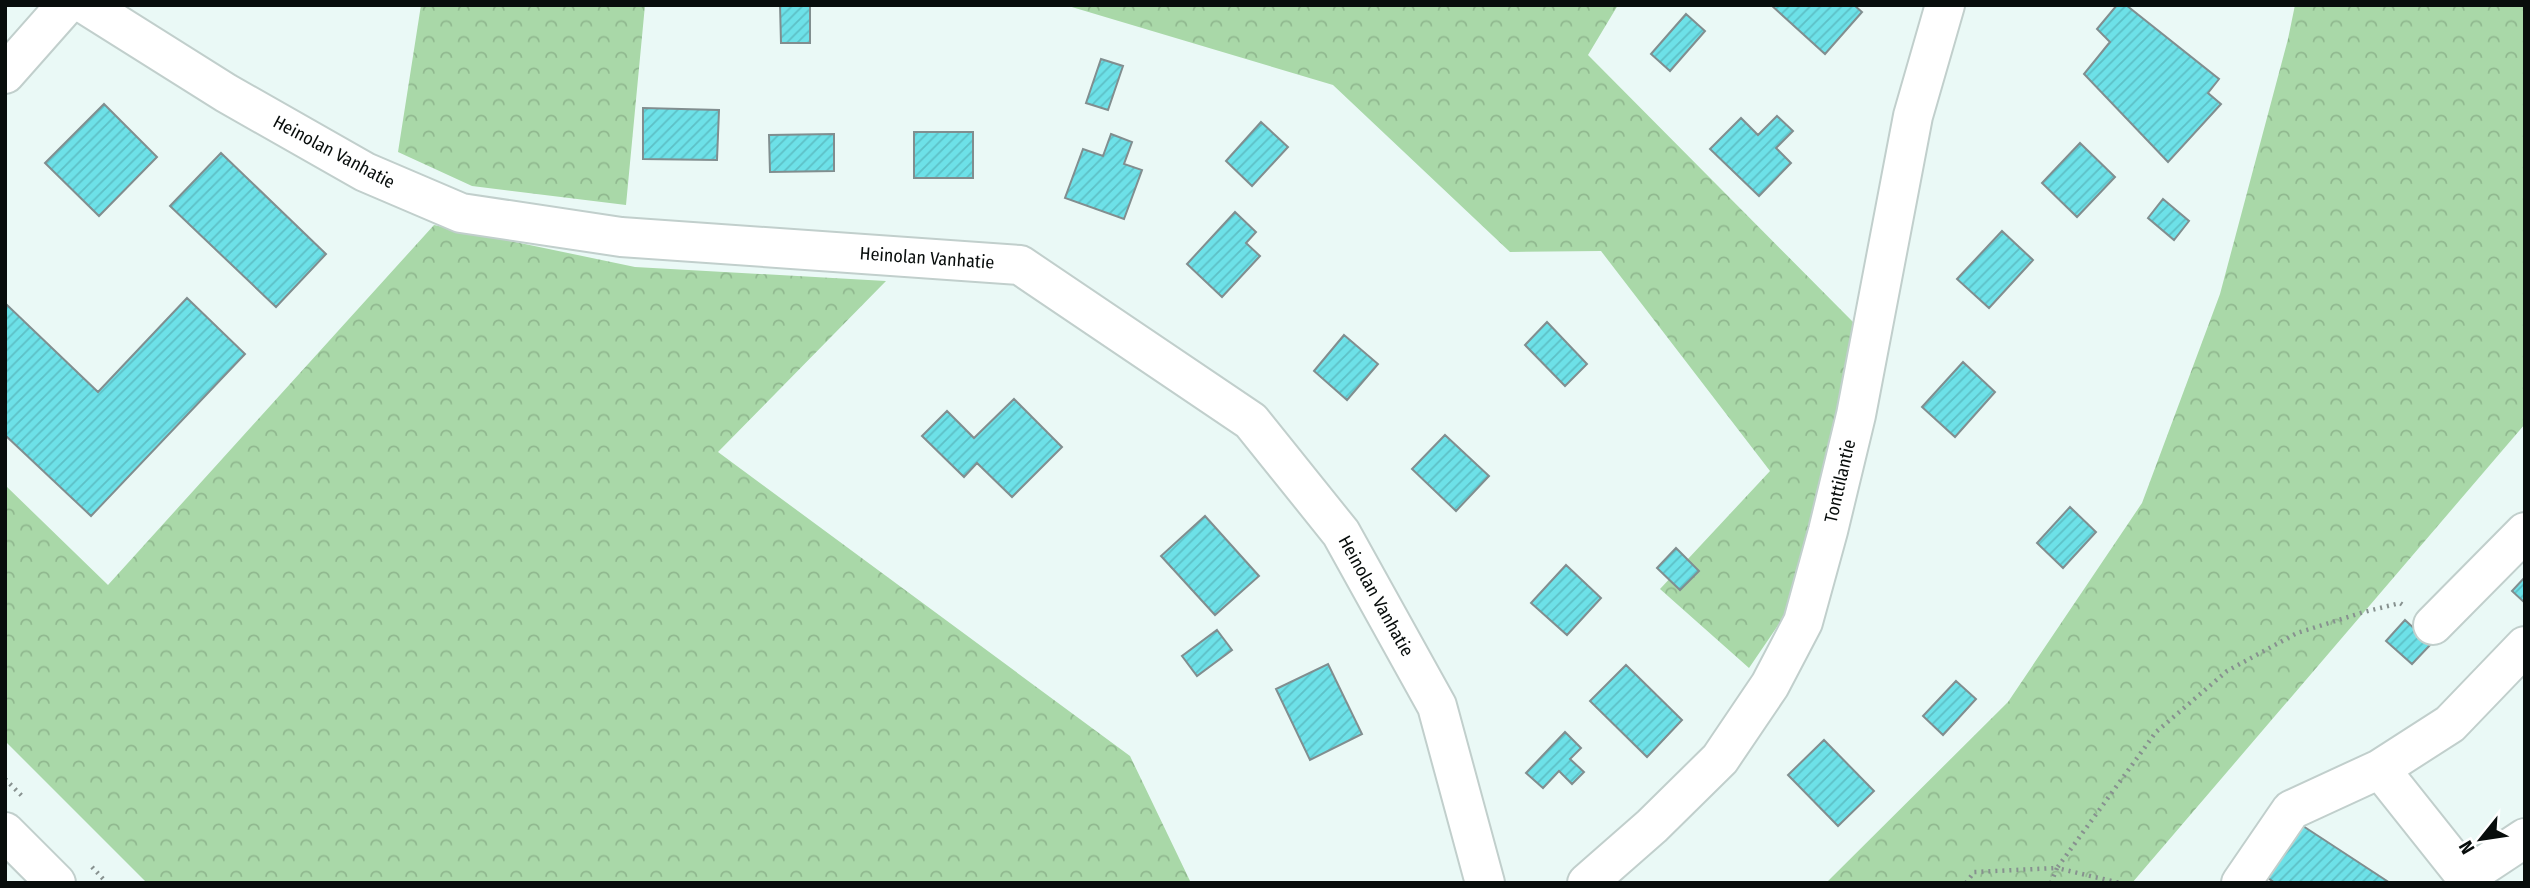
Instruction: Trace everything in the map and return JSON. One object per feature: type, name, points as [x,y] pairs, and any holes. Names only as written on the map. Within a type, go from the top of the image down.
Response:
[{"type":"street","points":[[5,74],[66,5]]},
{"type":"street","name":"Heinolan Vanhatie","points":[[86,5],[226,93],[365,172],[461,213],[621,237],[1020,265],[1251,421],[1341,533],[1437,706],[1485,883]]},
{"type":"street","name":"Tonttilantie","points":[[1587,883],[1652,826],[1720,759],[1770,685],[1803,622],[1856,415],[1913,116],[1945,5]]},
{"type":"street","points":[[2433,625],[2525,532]]},
{"type":"street","points":[[2241,883],[2291,810],[2380,769],[2450,724],[2525,646]]},
{"type":"street","points":[[2380,769],[2469,880],[2525,838]]},
{"type":"street","points":[[5,832],[56,883]]},
{"type":"path","points":[[2051,883],[2057,868],[2156,732],[2227,671],[2297,634],[2400,603],[2433,625]]},
{"type":"path","points":[[1966,883],[1974,872],[2057,868],[2120,883]]},
{"type":"green space","points":[[421,5],[645,5],[626,205],[472,186],[398,152]]},
{"type":"green space","points":[[1065,5],[1618,5],[1588,55],[1855,324],[1820,497],[1783,618],[1749,668],[1660,589],[1770,471],[1601,251],[1510,252],[1333,85]]},
{"type":"green space","points":[[2295,5],[2525,5],[2525,424],[2132,883],[1826,883],[2008,702],[2142,503],[2220,294]]},
{"type":"green space","points":[[434,225],[635,267],[886,281],[718,452],[1130,756],[1191,883],[147,883],[5,741],[5,485],[108,585]]},
{"type":"building","points":[[780,5],[810,5],[810,43],[781,43]]},
{"type":"building","points":[[1771,5],[1854,5],[1862,12],[1825,54]]},
{"type":"building","points":[[2117,5],[2126,5],[2219,79],[2208,93],[2221,104],[2168,162],[2084,74],[2110,42],[2097,29]]},
{"type":"building","points":[[1686,14],[1705,31],[1670,71],[1651,54]]},
{"type":"building","points":[[1101,59],[1123,66],[1108,110],[1086,103]]},
{"type":"building","points":[[104,104],[157,157],[99,216],[45,163]]},
{"type":"building","points":[[643,108],[719,110],[717,160],[643,159]]},
{"type":"building","points":[[1777,116],[1793,131],[1776,148],[1791,163],[1759,196],[1710,149],[1741,118],[1758,135]]},
{"type":"building","points":[[1261,122],[1288,147],[1252,186],[1226,161]]},
{"type":"building","points":[[914,132],[973,132],[973,178],[914,178]]},
{"type":"building","points":[[834,134],[834,171],[770,172],[769,135]]},
{"type":"building","points":[[1111,134],[1132,142],[1124,164],[1142,170],[1124,219],[1065,198],[1083,149],[1103,156]]},
{"type":"building","points":[[2080,143],[2115,177],[2077,217],[2042,183]]},
{"type":"building","points":[[221,153],[326,254],[276,307],[170,206]]},
{"type":"building","points":[[2163,199],[2189,221],[2174,240],[2148,218]]},
{"type":"building","points":[[1235,212],[1256,232],[1246,243],[1260,256],[1222,297],[1187,264]]},
{"type":"building","points":[[2002,231],[2033,260],[1989,308],[1957,279]]},
{"type":"building","points":[[187,298],[245,354],[91,516],[5,435],[5,303],[98,392]]},
{"type":"building","points":[[1547,322],[1587,364],[1565,386],[1525,345]]},
{"type":"building","points":[[1344,335],[1378,364],[1347,400],[1314,371]]},
{"type":"building","points":[[1963,362],[1995,392],[1955,437],[1922,407]]},
{"type":"building","points":[[1014,399],[1062,447],[1012,497],[977,463],[964,477],[922,436],[947,411],[974,438]]},
{"type":"building","points":[[1445,435],[1489,476],[1456,511],[1412,469]]},
{"type":"building","points":[[2070,507],[2096,532],[2063,568],[2037,543]]},
{"type":"building","points":[[1205,516],[1259,576],[1215,615],[1161,556]]},
{"type":"building","points":[[1676,548],[1699,571],[1680,590],[1657,568]]},
{"type":"building","points":[[1566,565],[1601,598],[1567,635],[1531,603]]},
{"type":"building","points":[[2525,577],[2525,603],[2512,591]]},
{"type":"building","points":[[2405,620],[2431,644],[2412,664],[2386,641]]},
{"type":"building","points":[[1217,630],[1232,650],[1197,676],[1182,656]]},
{"type":"building","points":[[1328,664],[1362,734],[1310,760],[1276,689]]},
{"type":"building","points":[[1626,665],[1682,720],[1647,757],[1590,701]]},
{"type":"building","points":[[1956,681],[1976,699],[1943,735],[1923,716]]},
{"type":"building","points":[[1565,732],[1581,748],[1570,759],[1584,772],[1572,784],[1559,771],[1543,788],[1526,773]]},
{"type":"building","points":[[1824,740],[1874,791],[1838,826],[1788,775]]},
{"type":"building","points":[[2303,826],[2390,883],[2275,883],[2268,878]]}]
